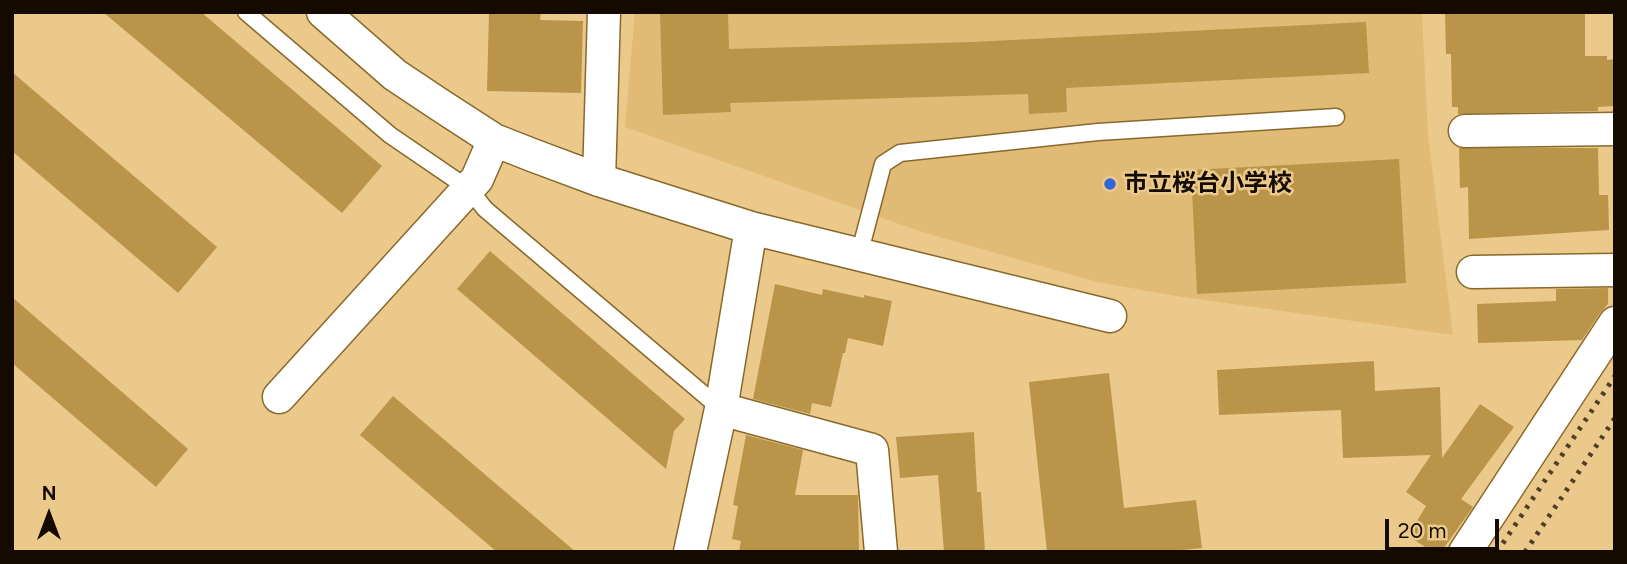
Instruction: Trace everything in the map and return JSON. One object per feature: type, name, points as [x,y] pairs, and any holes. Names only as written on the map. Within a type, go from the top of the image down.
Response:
[{"type":"street","points":[[323,12],[396,75],[494,140],[598,180],[751,228],[1110,316]]},
{"type":"street","points":[[598,180],[604,12]]},
{"type":"street","points":[[1465,131],[1615,129]]},
{"type":"street","points":[[279,397],[469,189],[477,179],[494,140]]},
{"type":"street","points":[[690,552],[721,409],[751,228]]},
{"type":"street","points":[[1473,272],[1615,270]]},
{"type":"street","points":[[1465,552],[1615,323]]},
{"type":"street","points":[[721,409],[872,450],[881,552]]},
{"type":"lane","points":[[246,12],[390,135],[469,189],[485,209],[721,409]]},
{"type":"lane","points":[[859,255],[883,164],[900,153],[1098,132],[1336,117]]},
{"type":"shaded area","name":"市立桜台小学校","points":[[635,12],[1422,12],[1428,135],[1453,335],[1176,296],[1097,282],[922,232],[625,127]]},
{"type":"building","points":[[103,12],[201,12],[382,166],[342,213]]},
{"type":"building","points":[[489,12],[541,12],[540,20],[583,21],[581,93],[487,91]]},
{"type":"building","points":[[660,12],[728,12],[729,49],[973,42],[1366,22],[1369,73],[1066,88],[1067,112],[1029,114],[1028,94],[730,103],[731,112],[663,115]]},
{"type":"building","points":[[1445,12],[1585,12],[1585,56],[1607,56],[1607,60],[1615,59],[1615,106],[1598,107],[1598,111],[1458,114],[1458,107],[1452,107],[1451,54],[1446,54]]},
{"type":"building","points":[[12,72],[217,247],[178,293],[12,151]]},
{"type":"building","points":[[1459,148],[1598,148],[1599,195],[1608,195],[1609,230],[1469,239],[1468,187],[1460,188]]},
{"type":"building","points":[[1399,159],[1406,283],[1197,294],[1191,170]]},
{"type":"building","points":[[490,251],[685,419],[674,431],[666,469],[457,289]]},
{"type":"building","points":[[775,284],[822,295],[823,289],[892,301],[883,346],[848,338],[831,407],[812,403],[810,414],[753,399]]},
{"type":"building","points":[[1608,288],[1608,304],[1582,340],[1478,343],[1477,304],[1556,301],[1556,289]]},
{"type":"building","points":[[12,297],[188,449],[156,487],[12,363]]},
{"type":"building","points":[[1374,361],[1375,391],[1440,387],[1442,458],[1480,404],[1514,427],[1461,499],[1473,507],[1441,552],[1433,552],[1408,536],[1426,506],[1406,492],[1431,455],[1343,458],[1341,410],[1219,415],[1217,370]]},
{"type":"building","points":[[1109,373],[1124,508],[1196,500],[1202,548],[1163,552],[1047,552],[1029,382]]},
{"type":"building","points":[[393,396],[576,552],[497,552],[360,435]]},
{"type":"building","points":[[974,432],[977,492],[981,492],[985,552],[944,552],[938,475],[900,478],[896,437]]},
{"type":"building","points":[[746,435],[803,450],[795,495],[858,495],[859,552],[739,552],[741,541],[732,539],[738,506],[733,505]]},
{"type":"railway","points":[[1497,552],[1615,376]]},
{"type":"railway","points":[[1525,552],[1615,418]]},
{"type":"place","name":"市立桜台小学校","points":[[1110,184]]}]
